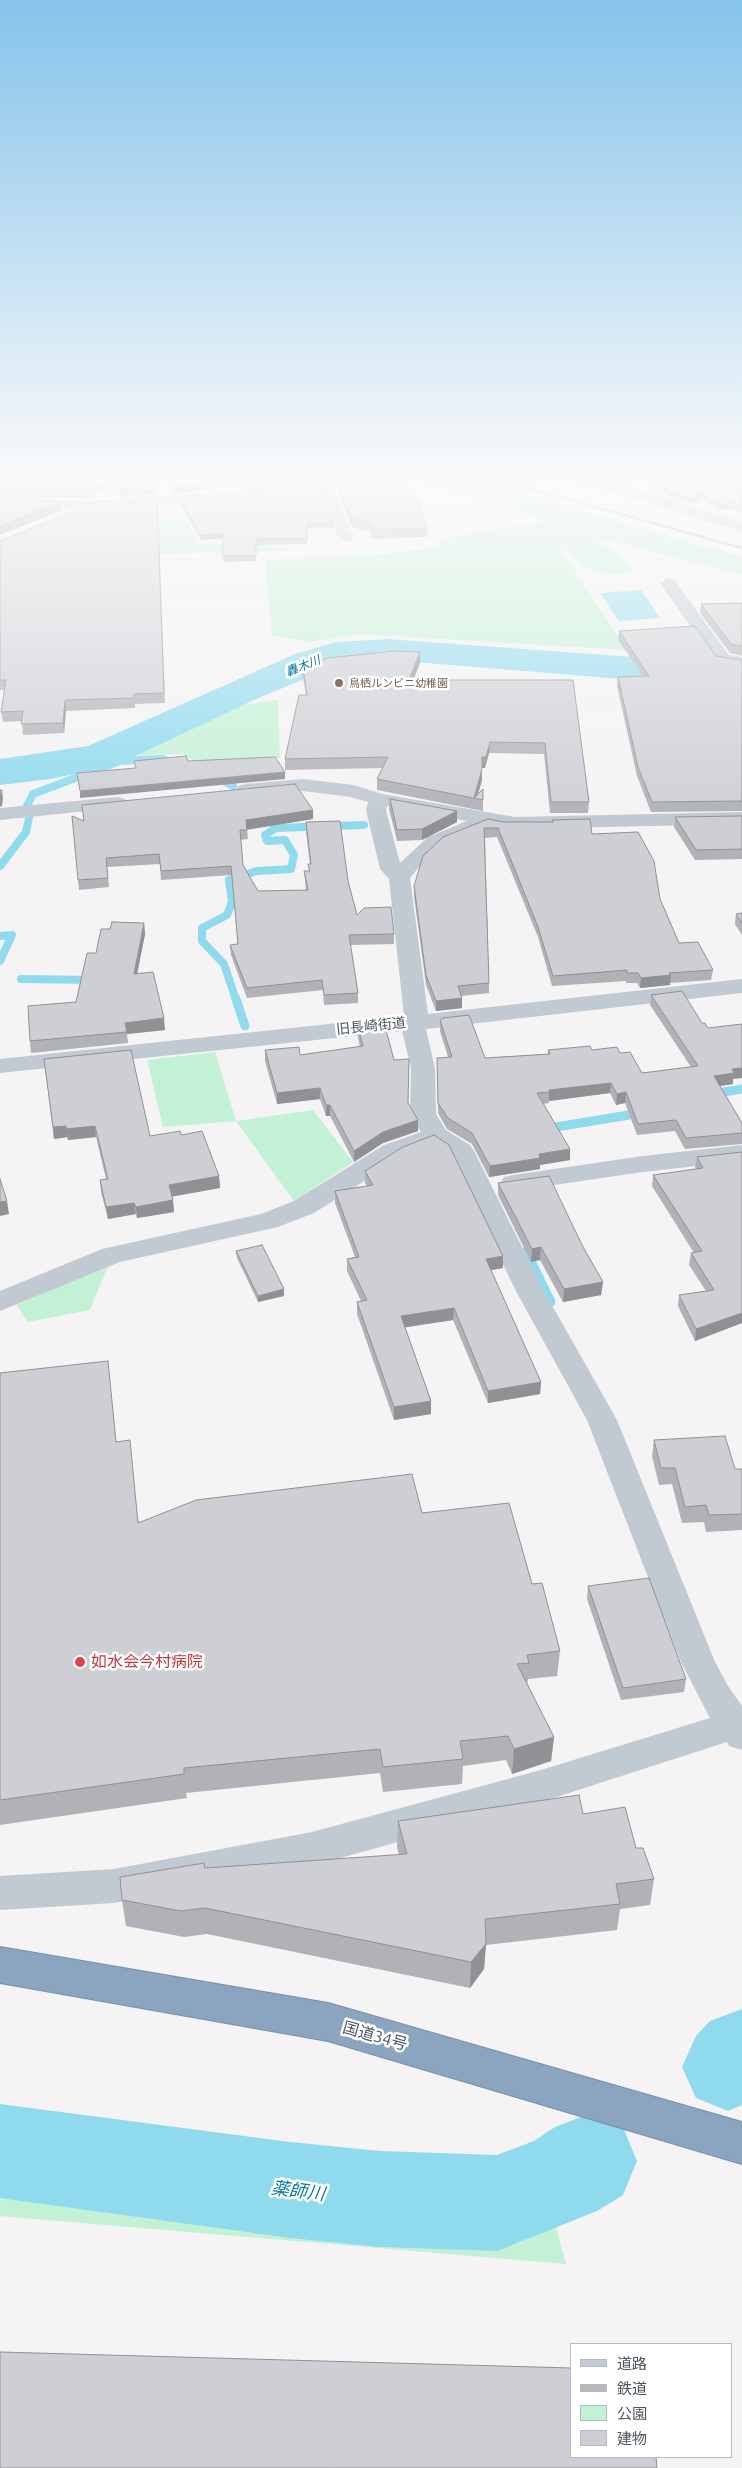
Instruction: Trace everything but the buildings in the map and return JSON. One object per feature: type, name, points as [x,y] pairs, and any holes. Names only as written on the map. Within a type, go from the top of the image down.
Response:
[{"type":"highway","name":"国道34号","points":[[0,1965],[328,2022],[742,2143]]},
{"type":"street","points":[[674,591],[723,660],[742,662]]},
{"type":"street","points":[[227,792],[303,785],[354,791],[379,799],[485,820],[516,823],[742,818]]},
{"type":"street","points":[[0,1893],[114,1886],[312,1849],[739,1730],[715,1696],[698,1662],[602,1420],[531,1293],[461,1151],[436,1135],[423,1114],[423,1068],[414,1021],[399,877],[391,869],[376,810],[379,799]]},
{"type":"street","points":[[0,814],[132,802]]},
{"type":"street","points":[[399,877],[420,853],[435,841],[485,820]]},
{"type":"street","name":"旧長崎街道","points":[[0,1066],[414,1021],[650,998],[742,986]]},
{"type":"street","points":[[0,1302],[112,1255],[268,1221],[304,1207],[393,1151],[436,1135]]},
{"type":"street","points":[[480,1188],[643,1164],[742,1153]]},
{"type":"green space","points":[[268,591],[588,591],[627,650],[357,634],[309,642],[272,635]]},
{"type":"green space","points":[[278,700],[280,758],[204,765],[182,754],[133,756],[241,705]]},
{"type":"green space","points":[[215,1052],[236,1121],[163,1127],[147,1060]]},
{"type":"green space","points":[[313,1110],[353,1162],[294,1201],[236,1121]]},
{"type":"green space","points":[[109,1263],[90,1310],[27,1322],[17,1305]]},
{"type":"green space","points":[[0,2184],[381,2229],[555,2223],[566,2264],[0,2216]]},
{"type":"water","points":[[642,591],[660,618],[619,621],[600,593]]},
{"type":"waterway","name":"轟木川","points":[[0,772],[50,766],[99,757],[240,692],[309,662],[336,653],[388,650],[427,652],[742,677]]},
{"type":"waterway","points":[[27,806],[33,794],[120,761],[163,759]]},
{"type":"waterway","points":[[218,778],[233,786]]},
{"type":"waterway","points":[[0,866],[26,832],[29,818]]},
{"type":"waterway","points":[[273,824],[276,828]]},
{"type":"waterway","points":[[276,828],[364,825]]},
{"type":"waterway","points":[[236,1000],[224,964],[202,941],[202,928],[227,915],[232,902],[229,880],[257,871],[291,869],[294,855],[285,840],[267,841],[265,835],[276,828]]},
{"type":"waterway","points":[[0,936],[12,935],[0,961]]},
{"type":"waterway","points":[[21,979],[93,980]]},
{"type":"waterway","points":[[236,999],[245,1026]]},
{"type":"waterway","points":[[712,1094],[742,1089]]},
{"type":"waterway","points":[[544,1129],[641,1113]]},
{"type":"waterway","points":[[526,1251],[551,1302]]},
{"type":"waterway","name":"薬師川","points":[[728,2067],[742,2052]]},
{"type":"waterway","name":"薬師川","points":[[0,2151],[290,2190],[380,2199],[497,2203],[563,2177],[589,2161]]},
{"type":"place","name":"鳥栖ルンビニ幼稚園","points":[[339,683]]},
{"type":"place","name":"如水会今村病院","points":[[80,1662]]}]
